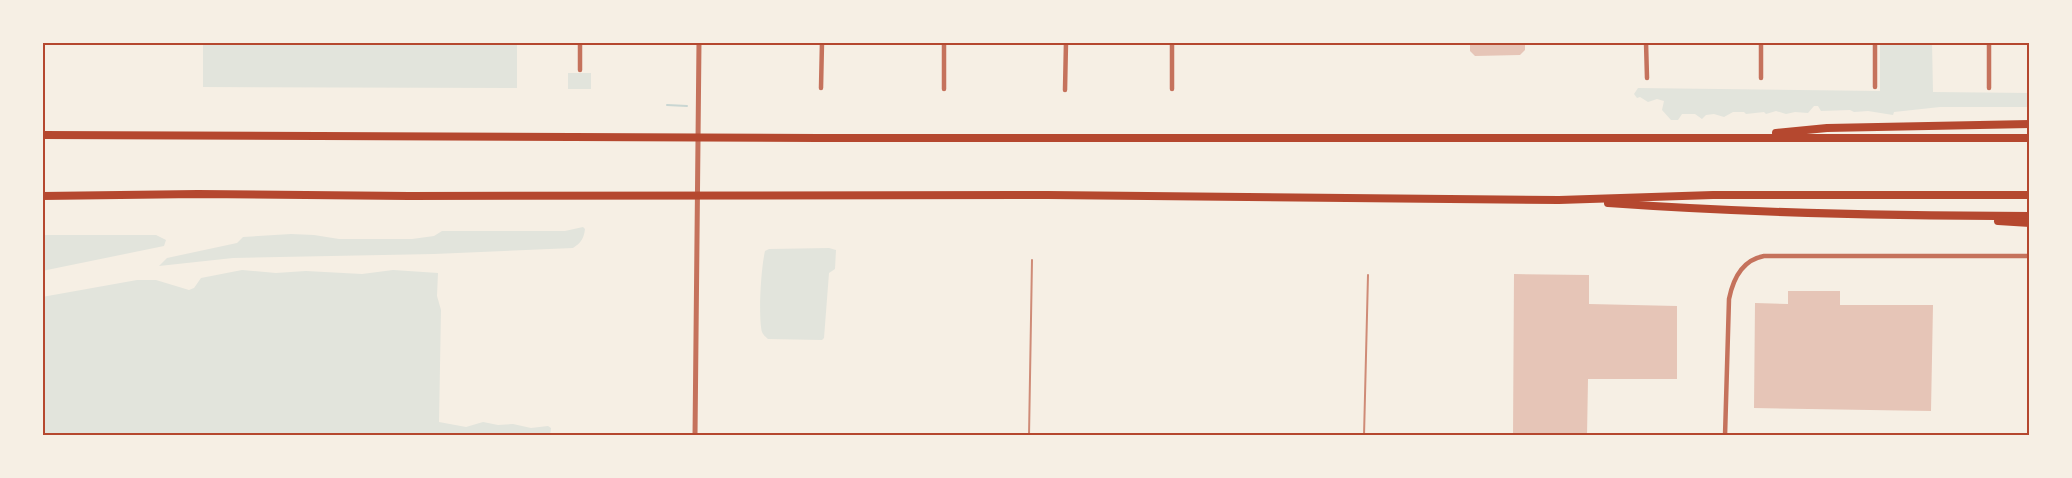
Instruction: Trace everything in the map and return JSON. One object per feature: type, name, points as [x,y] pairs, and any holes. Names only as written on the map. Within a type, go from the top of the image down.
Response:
[{"type":"highway","points":[[1730,138],[1827,128],[2030,124]]},
{"type":"highway","points":[[42,135],[730,138],[2030,138]]},
{"type":"highway","points":[[42,196],[198,194],[1048,195],[1559,200],[1713,195],[2030,195]]},
{"type":"highway","points":[[1559,200],[1663,207],[1938,216],[2030,216]]},
{"type":"highway","points":[[1938,216],[2030,223]]},
{"type":"street","points":[[579,70],[580,42]]},
{"type":"street","points":[[694,436],[699,42]]},
{"type":"street","points":[[821,88],[822,42]]},
{"type":"street","points":[[944,42],[944,89]]},
{"type":"street","points":[[1065,90],[1066,42]]},
{"type":"street","points":[[1172,42],[1172,89]]},
{"type":"street","points":[[1647,42],[1647,78]]},
{"type":"street","points":[[1761,42],[1761,78]]},
{"type":"street","points":[[1875,42],[1875,87]]},
{"type":"street","points":[[1989,42],[1989,88]]},
{"type":"street","points":[[1725,436],[1729,299],[1735,278],[1740,269],[1749,261],[1764,256],[2030,256]]},
{"type":"shaded area","points":[[203,42],[517,42],[517,88],[203,87]]},
{"type":"shaded area","points":[[1880,42],[1932,42],[1933,92],[2030,93],[2030,107],[1940,107],[1894,112],[1893,115],[1850,110],[1821,111],[1818,106],[1814,106],[1808,113],[1786,114],[1776,111],[1766,114],[1764,112],[1746,114],[1733,112],[1724,117],[1714,114],[1706,115],[1702,119],[1695,114],[1682,114],[1678,120],[1671,120],[1662,110],[1664,101],[1657,99],[1648,102],[1640,97],[1637,98],[1634,94],[1638,88],[1880,91]]},
{"type":"shaded area","points":[[568,73],[591,73],[591,89],[568,89]]},
{"type":"shaded area","points":[[583,227],[585,229],[583,238],[573,248],[434,254],[233,258],[159,266],[167,258],[237,243],[243,237],[291,234],[339,239],[412,239],[434,236],[442,231],[565,231]]},
{"type":"shaded area","points":[[42,235],[156,235],[166,240],[164,246],[42,271]]},
{"type":"shaded area","points":[[829,248],[836,250],[835,269],[829,273],[824,338],[822,340],[768,339],[762,332],[760,315],[765,251],[769,249]]},
{"type":"shaded area","points":[[242,270],[276,273],[306,271],[362,274],[393,270],[438,273],[437,296],[441,310],[439,422],[466,427],[483,422],[531,428],[548,426],[551,428],[550,436],[42,436],[42,297],[137,280],[156,280],[189,290],[194,288],[201,278]]},
{"type":"building","points":[[1470,42],[1525,42],[1525,50],[1520,55],[1475,56],[1470,51]]},
{"type":"building","points":[[1514,274],[1589,275],[1589,304],[1677,306],[1677,379],[1588,379],[1587,436],[1513,436]]},
{"type":"building","points":[[1788,291],[1840,291],[1840,305],[1933,305],[1931,411],[1754,408],[1755,303],[1788,304]]},
{"type":"waterway","points":[[667,105],[687,106]]},
{"type":"railway","points":[[1029,436],[1032,260]]},
{"type":"railway","points":[[1364,436],[1368,275]]}]
